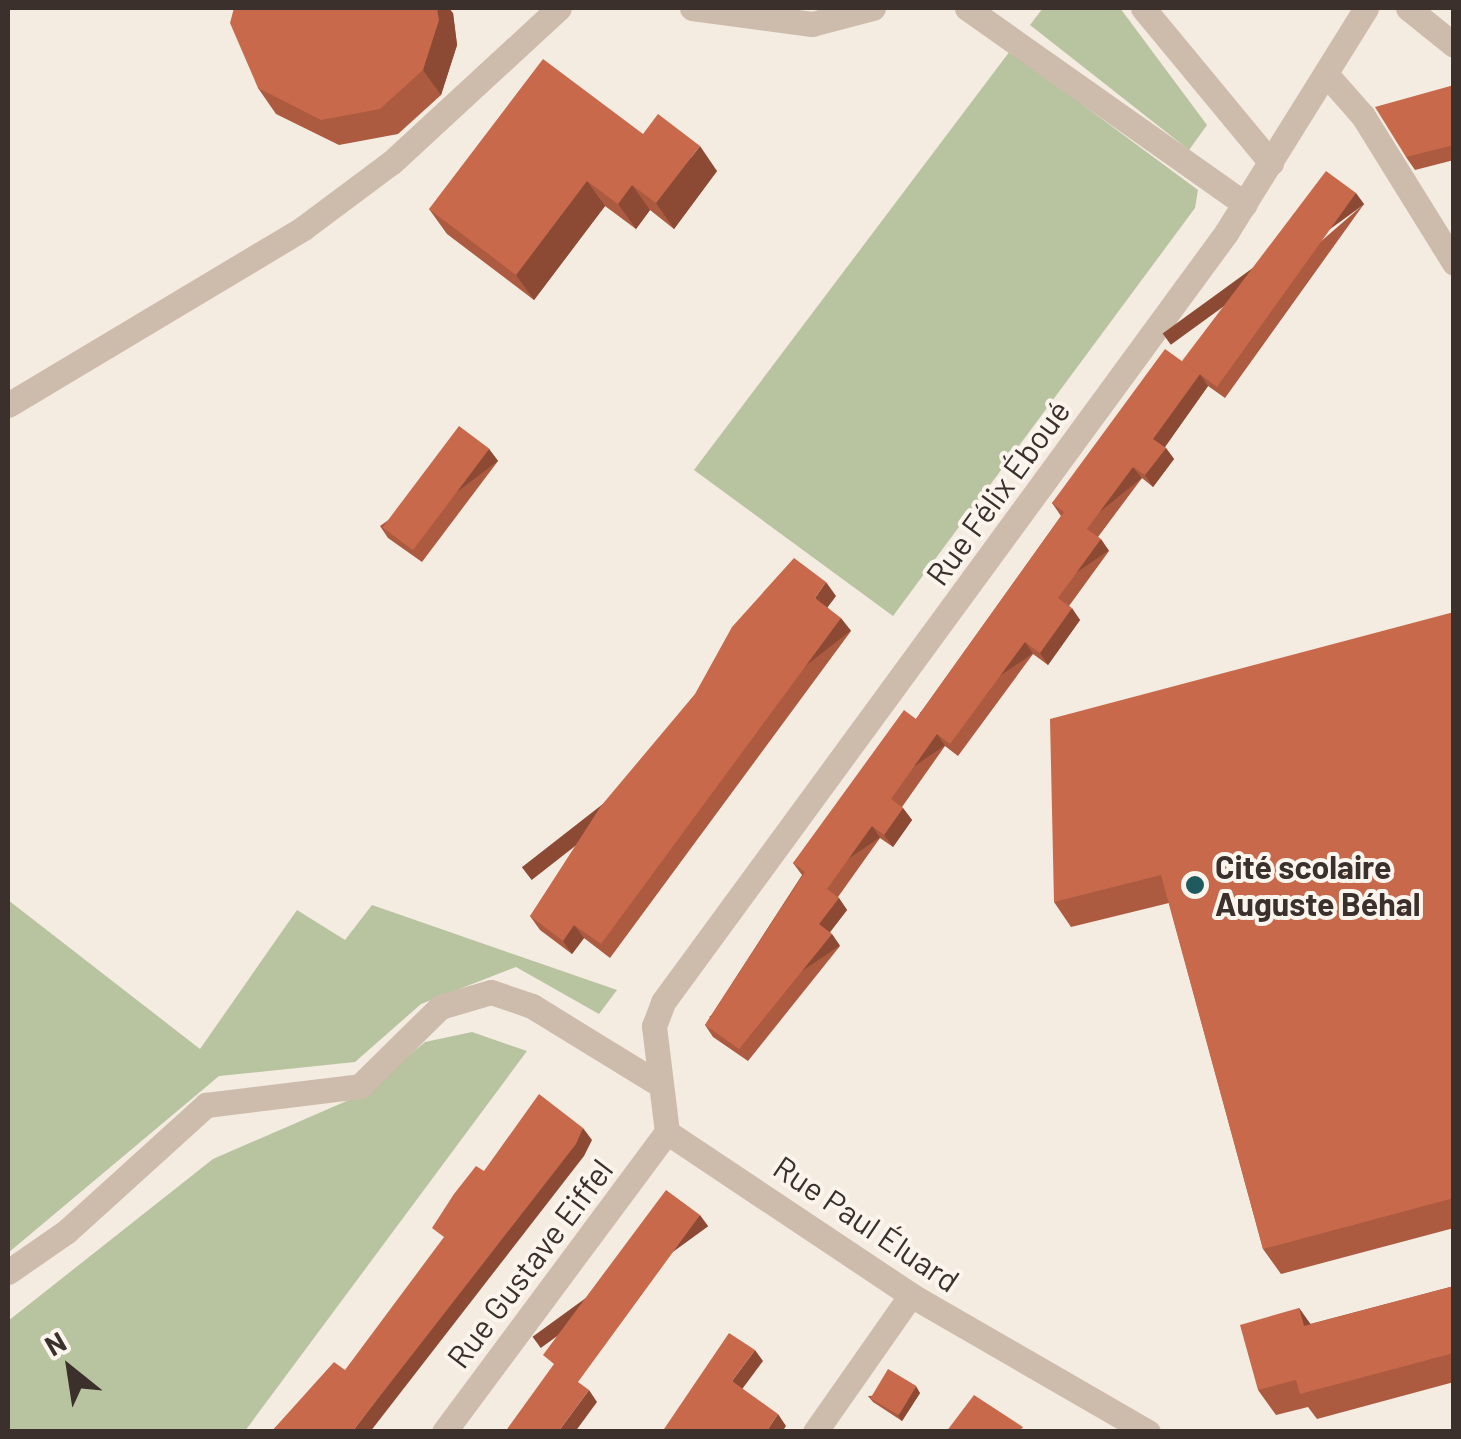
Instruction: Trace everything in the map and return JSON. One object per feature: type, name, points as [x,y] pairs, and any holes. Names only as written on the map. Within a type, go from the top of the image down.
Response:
[{"type":"street","points":[[8,405],[302,229],[392,162],[559,8]]},
{"type":"street","points":[[692,8],[812,24],[873,8]]},
{"type":"street","points":[[967,8],[1245,204]]},
{"type":"street","points":[[1143,8],[1272,164]]},
{"type":"street","name":"Rue Félix Éboué","points":[[654,1080],[663,1002],[1245,204],[1366,8]]},
{"type":"street","points":[[1408,8],[1454,45]]},
{"type":"street","points":[[1326,74],[1364,116],[1454,263]]},
{"type":"street","points":[[8,1272],[67,1232],[206,1105],[360,1086],[440,1007],[491,992],[532,1006],[654,1080],[667,1132]]},
{"type":"street","name":"Rue Paul Éluard","points":[[667,1132],[1110,1423],[1148,1432]]},
{"type":"street","name":"Rue Gustave Eiffel","points":[[444,1432],[667,1132]]},
{"type":"street","points":[[814,1432],[911,1295]]},
{"type":"green space","points":[[1043,8],[1120,8],[1207,125],[1189,150],[1030,25]]},
{"type":"green space","points":[[1010,51],[1198,190],[1195,208],[893,616],[694,470]]},
{"type":"green space","points":[[8,900],[200,1049],[297,910],[345,940],[372,905],[617,990],[599,1014],[516,967],[421,1004],[355,1062],[219,1076],[8,1253]]},
{"type":"green space","points":[[472,1032],[527,1051],[245,1431],[8,1431],[8,1321],[213,1159],[365,1093],[425,1042]]},
{"type":"building","points":[[234,8],[437,8],[439,20],[423,70],[380,109],[321,120],[258,88],[230,23]]},
{"type":"building","points":[[543,59],[643,134],[658,114],[700,146],[656,203],[632,185],[618,204],[587,181],[516,275],[429,209]]},
{"type":"building","points":[[1454,85],[1454,145],[1406,157],[1375,107]]},
{"type":"building","points":[[1326,171],[1356,193],[1217,387],[1182,361]]},
{"type":"building","points":[[1165,349],[1200,374],[1153,439],[1166,448],[1145,475],[1133,467],[1087,529],[1101,539],[1058,598],[1072,608],[1040,653],[1025,642],[950,744],[937,734],[891,799],[903,808],[884,835],[872,826],[827,889],[839,898],[819,924],[832,934],[739,1049],[705,1025],[805,872],[793,863],[904,710],[916,719],[1064,512],[1052,503]]},
{"type":"building","points":[[459,426],[489,449],[413,550],[383,527]]},
{"type":"building","points":[[794,558],[826,582],[815,598],[841,618],[601,944],[574,925],[563,941],[530,916],[601,806],[695,694],[732,627]]},
{"type":"building","points":[[1454,612],[1454,1198],[1263,1249],[1161,875],[1054,902],[1050,719]]},
{"type":"building","points":[[539,1094],[583,1128],[576,1144],[352,1432],[271,1432],[334,1362],[345,1370],[444,1237],[432,1228],[454,1194],[476,1166],[484,1171]]},
{"type":"building","points":[[666,1190],[700,1215],[578,1382],[589,1390],[558,1432],[505,1432],[554,1364],[543,1355]]},
{"type":"building","points":[[1454,1286],[1454,1353],[1300,1394],[1296,1380],[1258,1390],[1240,1325],[1299,1308],[1304,1326]]},
{"type":"building","points":[[729,1333],[755,1350],[732,1381],[778,1414],[766,1432],[662,1432]]},
{"type":"building","points":[[888,1369],[916,1386],[899,1415],[870,1398]]},
{"type":"building","points":[[974,1395],[1023,1427],[1019,1432],[946,1432]]},
{"type":"place","name":"Cité scolaire Auguste Béhal","points":[[1195,885]]}]
